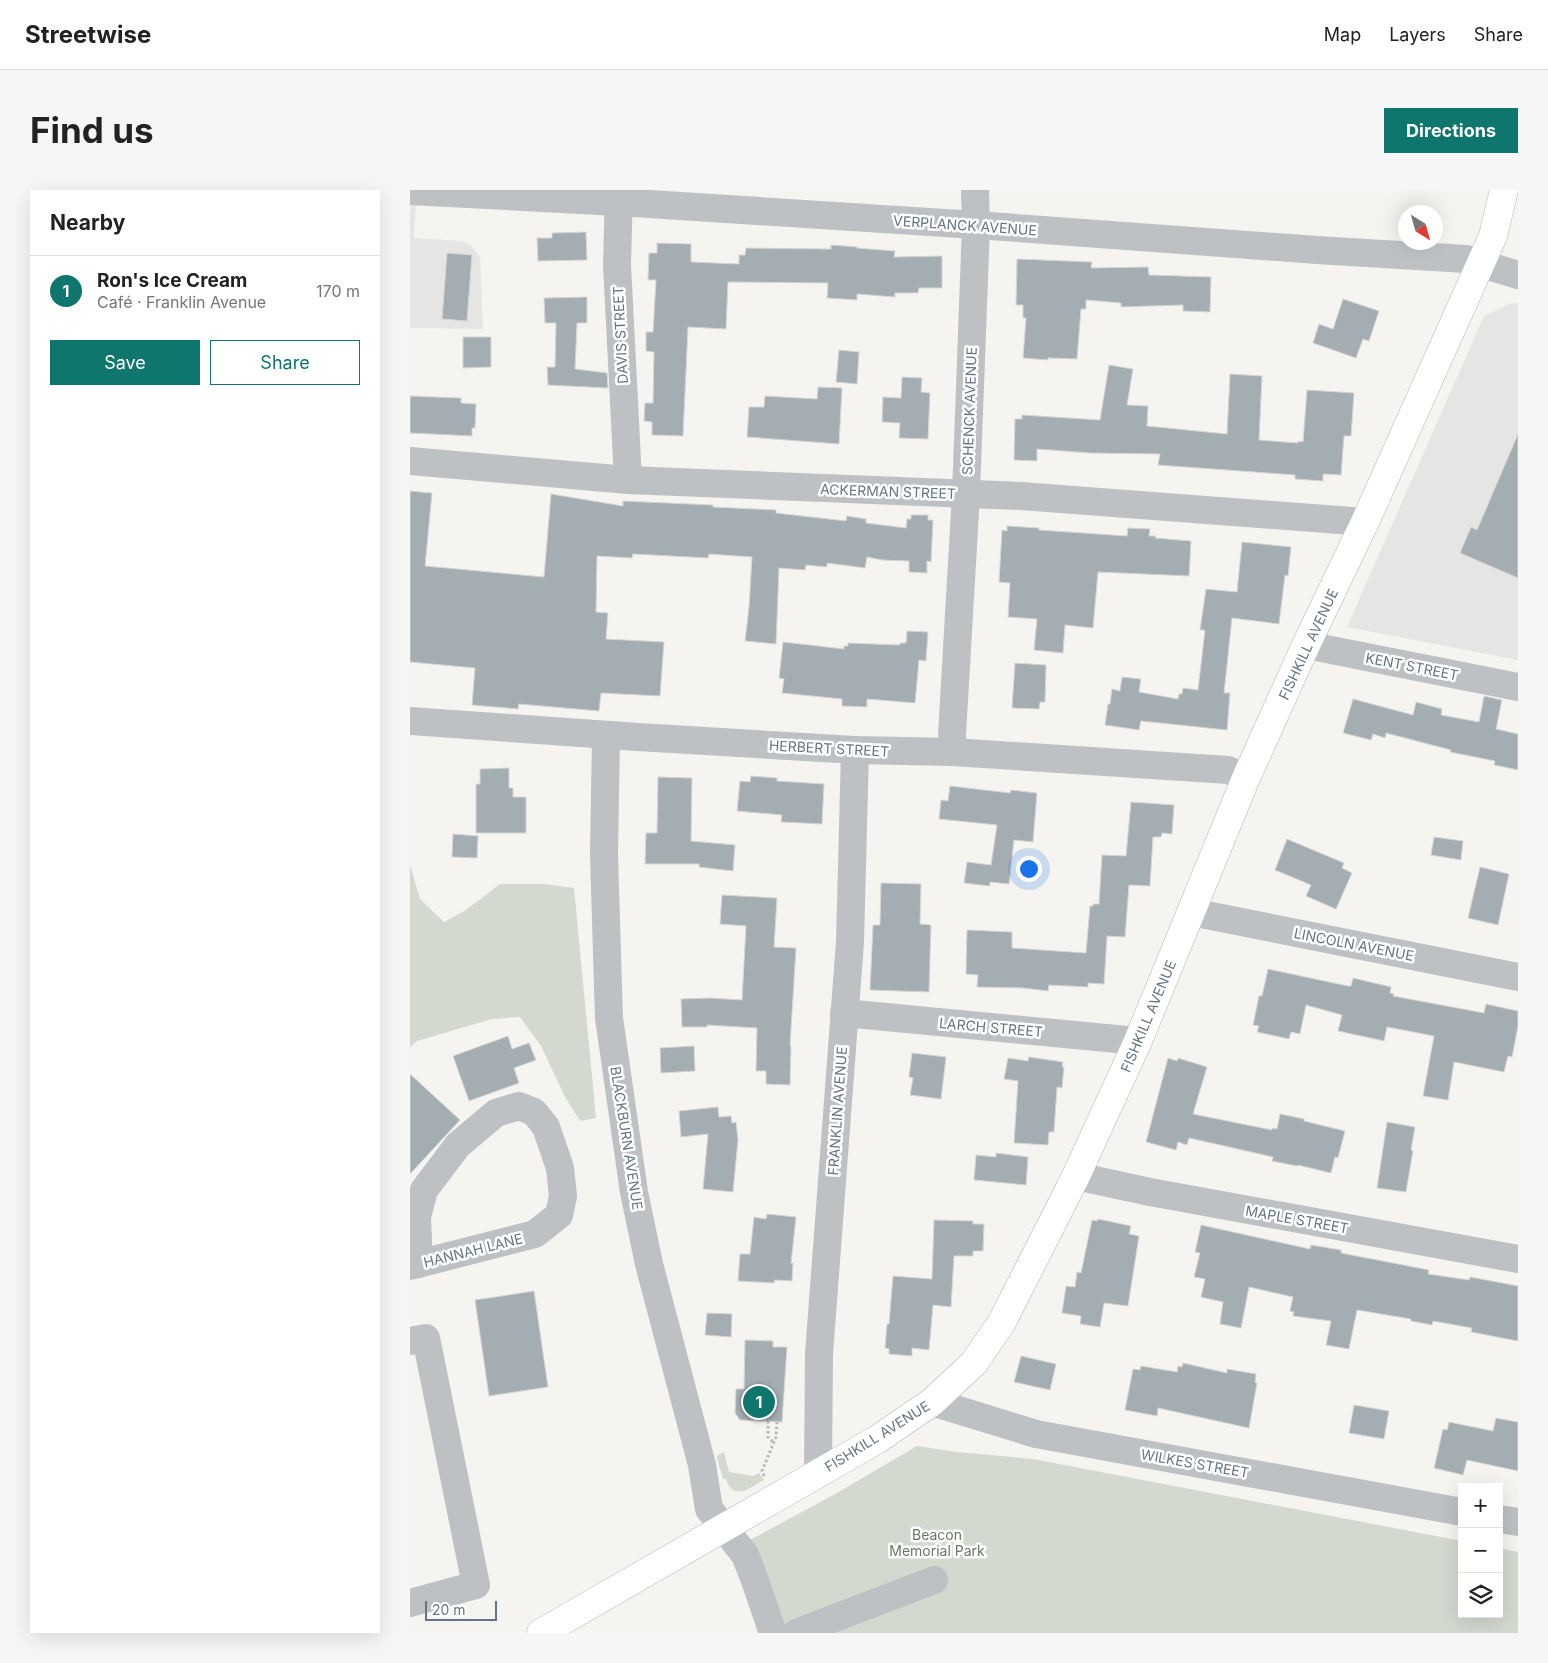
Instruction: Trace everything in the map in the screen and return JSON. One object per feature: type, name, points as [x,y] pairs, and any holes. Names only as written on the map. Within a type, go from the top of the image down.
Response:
[{"type":"main road","name":"FISHKILL AVENUE","points":[[541,1633],[878,1439],[932,1402],[974,1363],[1002,1322],[1076,1176],[1138,1041],[1246,778],[1365,522],[1493,236],[1504,190]]},
{"type":"street","name":"SCHENCK AVENUE","points":[[953,752],[952,736],[966,494],[976,225],[975,190]]},
{"type":"street","name":"VERPLANCK AVENUE","points":[[410,192],[618,196],[976,225],[1466,259],[1518,275]]},
{"type":"street","name":"DAVIS STREET","points":[[618,196],[617,265],[628,480]]},
{"type":"street","name":"ACKERMAN STREET","points":[[410,461],[628,480],[1021,496],[1365,522]]},
{"type":"street","name":"KENT STREET","points":[[1306,646],[1518,687]]},
{"type":"street","name":"HERBERT STREET","points":[[410,721],[855,750],[953,752],[1228,770],[1246,778]]},
{"type":"street","name":"BLACKBURN AVENUE","points":[[606,735],[604,855],[609,1018],[634,1192],[649,1264],[702,1465],[709,1509],[745,1555],[773,1633]]},
{"type":"street","name":"FRANKLIN AVENUE","points":[[818,1472],[820,1354],[850,942],[855,750]]},
{"type":"street","name":"LINCOLN AVENUE","points":[[1191,912],[1518,977]]},
{"type":"street","name":"LARCH STREET","points":[[844,1013],[1138,1041]]},
{"type":"street","name":"HANNAH LANE","points":[[519,1106],[534,1112],[546,1127],[560,1168],[563,1196],[559,1215],[535,1234],[414,1265],[417,1217],[424,1190],[458,1145],[496,1113],[519,1106]]},
{"type":"street","name":"MAPLE STREET","points":[[1076,1176],[1150,1192],[1518,1259]]},
{"type":"street","points":[[410,1341],[426,1338],[476,1585],[410,1603]]},
{"type":"street","name":"WILKES STREET","points":[[932,1402],[1036,1434],[1458,1511]]},
{"type":"street","points":[[1503,1520],[1518,1522]]},
{"type":"street","points":[[796,1633],[934,1580]]},
{"type":"path","points":[[768,1421],[768,1437],[773,1442]]},
{"type":"path","points":[[767,1481],[762,1471],[776,1437],[776,1422]]},
{"type":"shaded area","points":[[410,190],[417,190],[414,238],[462,241],[469,244],[480,257],[483,329],[410,328]]},
{"type":"shaded area","points":[[1511,303],[1518,303],[1518,660],[1347,627],[1484,316]]},
{"type":"green space","points":[[410,865],[420,899],[444,922],[466,910],[500,884],[544,884],[574,888],[596,1118],[580,1121],[565,1097],[541,1046],[520,1017],[492,1019],[417,1041],[410,1047]]},
{"type":"green space","name":"Beacon Memorial Park","points":[[917,1446],[957,1452],[1033,1459],[1458,1540],[1458,1618],[1503,1618],[1503,1549],[1518,1552],[1518,1633],[774,1633],[750,1540],[837,1493]]},
{"type":"green space","points":[[724,1452],[729,1472],[753,1476],[759,1473],[764,1480],[742,1491],[733,1490],[726,1479],[723,1479],[717,1458],[718,1455]]},
{"type":"building","points":[[586,232],[587,260],[538,261],[537,238],[552,238],[552,233]]},
{"type":"building","points":[[657,243],[691,244],[691,262],[739,264],[739,255],[745,255],[746,248],[831,249],[831,245],[895,251],[894,257],[942,256],[942,288],[919,288],[918,293],[895,293],[895,297],[857,294],[857,300],[827,298],[828,283],[728,282],[726,329],[688,327],[683,436],[652,435],[652,422],[644,421],[645,403],[653,403],[654,352],[646,351],[646,332],[653,332],[656,280],[648,280],[649,253],[657,253]]},
{"type":"building","points":[[447,253],[472,255],[467,321],[442,319]]},
{"type":"building","points":[[1017,259],[1092,262],[1091,268],[1148,267],[1149,275],[1211,277],[1210,312],[1183,311],[1183,305],[1121,307],[1121,303],[1086,300],[1086,309],[1081,309],[1077,359],[1048,358],[1048,360],[1023,358],[1026,318],[1023,318],[1023,305],[1016,305]]},
{"type":"building","points":[[587,297],[587,323],[577,323],[575,369],[607,373],[608,388],[548,385],[547,367],[555,367],[556,323],[545,323],[544,298]]},
{"type":"building","points":[[1343,299],[1379,311],[1369,341],[1363,339],[1356,358],[1313,343],[1319,324],[1333,329]]},
{"type":"building","points":[[463,337],[491,337],[491,367],[463,368]]},
{"type":"building","points":[[839,350],[859,352],[857,384],[836,382]]},
{"type":"building","points":[[1109,365],[1133,369],[1127,405],[1148,406],[1147,426],[1227,434],[1230,374],[1262,376],[1259,440],[1303,442],[1307,390],[1354,393],[1351,436],[1344,436],[1341,475],[1323,474],[1323,481],[1295,479],[1295,475],[1158,465],[1160,454],[1090,453],[1037,449],[1037,461],[1014,460],[1015,419],[1022,419],[1022,415],[1100,420]]},
{"type":"building","points":[[902,377],[922,378],[921,392],[930,393],[928,439],[899,438],[900,423],[882,422],[883,397],[901,398]]},
{"type":"building","points":[[818,387],[842,388],[839,444],[747,437],[749,407],[764,407],[765,396],[817,399]]},
{"type":"building","points":[[410,396],[461,398],[461,403],[476,404],[475,428],[472,428],[472,436],[410,433]]},
{"type":"building","points":[[1518,434],[1518,578],[1460,553],[1471,527],[1477,530]]},
{"type":"building","points":[[410,491],[432,493],[425,566],[544,577],[551,494],[623,506],[623,501],[713,505],[713,507],[776,510],[776,513],[846,521],[847,516],[866,519],[866,523],[906,528],[907,519],[911,519],[911,515],[928,515],[928,520],[933,520],[931,562],[927,561],[927,573],[909,572],[909,561],[882,560],[867,557],[865,568],[827,563],[827,567],[806,565],[805,570],[779,568],[776,644],[745,641],[752,557],[709,554],[708,558],[633,554],[632,558],[597,556],[596,612],[608,613],[606,639],[664,642],[660,696],[601,693],[599,711],[519,704],[518,709],[472,705],[475,668],[410,662]]},
{"type":"building","points":[[1007,526],[1127,536],[1128,528],[1150,529],[1149,536],[1156,536],[1155,538],[1191,541],[1189,576],[1098,572],[1093,628],[1065,625],[1063,653],[1034,650],[1037,619],[1008,617],[1010,583],[999,582],[1002,530],[1007,531]]},
{"type":"building","points":[[1242,542],[1291,547],[1288,576],[1285,575],[1279,624],[1232,618],[1224,693],[1230,693],[1227,730],[1141,721],[1139,730],[1105,725],[1112,689],[1120,691],[1122,677],[1141,679],[1139,692],[1178,699],[1179,694],[1182,694],[1183,688],[1198,690],[1205,630],[1200,630],[1206,589],[1237,592]]},
{"type":"building","points":[[907,631],[928,632],[926,661],[919,660],[915,703],[867,699],[867,707],[842,706],[842,699],[782,693],[784,679],[779,678],[783,642],[844,649],[844,646],[848,646],[848,643],[900,645],[900,643],[906,643]]},
{"type":"building","points":[[1015,663],[1046,665],[1045,702],[1040,702],[1039,709],[1012,708]]},
{"type":"building","points":[[1484,696],[1502,700],[1496,729],[1518,734],[1518,770],[1494,765],[1495,761],[1450,752],[1451,750],[1386,733],[1385,738],[1373,734],[1371,740],[1343,733],[1353,699],[1413,715],[1416,702],[1442,709],[1441,715],[1479,722]]},
{"type":"building","points":[[509,768],[509,788],[513,788],[513,797],[526,797],[526,833],[476,833],[476,784],[480,784],[480,769]]},
{"type":"building","points":[[751,776],[777,778],[777,781],[824,784],[822,824],[781,822],[782,815],[737,811],[740,781],[750,782]]},
{"type":"building","points":[[658,777],[692,778],[691,841],[735,845],[733,871],[699,867],[699,864],[645,864],[646,833],[657,833]]},
{"type":"building","points":[[950,786],[1010,793],[1011,790],[1037,793],[1033,842],[1014,840],[1009,884],[990,882],[990,886],[964,883],[967,862],[991,865],[997,825],[939,819],[941,800],[948,801]]},
{"type":"building","points":[[1131,802],[1174,805],[1172,834],[1162,833],[1161,837],[1153,837],[1150,886],[1129,885],[1125,937],[1107,936],[1104,984],[1088,983],[1088,987],[1049,985],[1048,991],[1023,988],[977,987],[978,975],[966,974],[967,930],[1012,932],[1012,948],[1086,953],[1090,906],[1099,904],[1102,855],[1126,856]]},
{"type":"building","points":[[453,834],[478,836],[477,858],[452,857]]},
{"type":"building","points":[[1434,837],[1463,841],[1461,860],[1431,855]]},
{"type":"building","points":[[1287,839],[1344,863],[1342,868],[1352,873],[1336,909],[1306,896],[1311,885],[1275,870]]},
{"type":"building","points":[[1480,867],[1509,874],[1498,925],[1468,918]]},
{"type":"building","points":[[881,883],[921,884],[920,924],[931,925],[929,992],[870,990],[873,925],[880,925]]},
{"type":"building","points":[[722,895],[777,898],[774,947],[796,948],[790,1046],[790,1085],[766,1084],[766,1071],[756,1071],[757,1028],[707,1025],[707,1027],[682,1027],[681,999],[742,1000],[746,926],[720,924]]},
{"type":"building","points":[[1268,969],[1348,986],[1351,986],[1353,978],[1391,987],[1390,993],[1394,994],[1393,996],[1484,1013],[1486,1004],[1518,1011],[1518,1026],[1512,1057],[1508,1056],[1504,1072],[1454,1062],[1448,1100],[1423,1096],[1434,1036],[1387,1027],[1384,1041],[1338,1031],[1342,1015],[1306,1005],[1300,1034],[1291,1032],[1289,1039],[1257,1032],[1259,1026],[1253,1025],[1259,996],[1262,996]]},
{"type":"building","points":[[508,1036],[512,1049],[529,1043],[536,1060],[514,1068],[519,1083],[469,1101],[453,1056]]},
{"type":"building","points":[[694,1046],[695,1071],[661,1073],[660,1048]]},
{"type":"building","points":[[912,1053],[946,1057],[941,1099],[910,1095],[913,1078],[909,1077]]},
{"type":"building","points":[[1029,1057],[1063,1062],[1062,1088],[1057,1087],[1054,1132],[1049,1132],[1048,1145],[1014,1143],[1018,1081],[1004,1079],[1008,1058],[1028,1061]]},
{"type":"building","points":[[1168,1058],[1177,1061],[1178,1058],[1207,1067],[1193,1114],[1272,1130],[1272,1128],[1277,1129],[1280,1114],[1345,1131],[1338,1158],[1335,1157],[1331,1173],[1272,1161],[1273,1157],[1189,1138],[1187,1145],[1178,1142],[1176,1150],[1146,1142]]},
{"type":"building","points":[[410,1074],[460,1120],[410,1174]]},
{"type":"building","points":[[718,1107],[719,1117],[731,1116],[732,1123],[736,1122],[738,1140],[733,1192],[703,1189],[708,1134],[681,1137],[679,1111]]},
{"type":"building","points":[[1387,1122],[1415,1127],[1406,1192],[1377,1188]]},
{"type":"building","points":[[996,1153],[1028,1157],[1026,1185],[974,1180],[976,1155],[996,1157]]},
{"type":"building","points":[[767,1214],[796,1217],[791,1263],[793,1263],[792,1281],[775,1280],[774,1283],[738,1281],[740,1254],[750,1254],[754,1217],[766,1219]]},
{"type":"building","points":[[1098,1219],[1131,1226],[1129,1234],[1139,1236],[1128,1306],[1104,1303],[1100,1327],[1080,1324],[1081,1316],[1062,1313],[1066,1286],[1075,1287],[1077,1272],[1081,1273],[1092,1220],[1097,1221]]},
{"type":"building","points":[[934,1220],[973,1221],[973,1224],[984,1224],[983,1251],[973,1251],[973,1256],[954,1256],[951,1307],[933,1305],[929,1350],[912,1348],[912,1356],[889,1354],[889,1349],[885,1348],[893,1276],[932,1279]]},
{"type":"building","points":[[1201,1225],[1310,1249],[1311,1245],[1341,1250],[1341,1253],[1429,1270],[1428,1274],[1469,1280],[1470,1277],[1518,1286],[1518,1341],[1471,1332],[1472,1328],[1433,1321],[1432,1325],[1411,1321],[1411,1319],[1357,1310],[1349,1349],[1326,1345],[1331,1321],[1293,1316],[1294,1312],[1290,1311],[1293,1297],[1249,1287],[1241,1328],[1220,1324],[1223,1302],[1201,1297],[1205,1279],[1194,1277],[1200,1253],[1195,1252]]},
{"type":"building","points":[[534,1291],[548,1387],[489,1396],[475,1300]]},
{"type":"building","points":[[707,1313],[732,1314],[731,1337],[705,1335]]},
{"type":"building","points":[[745,1340],[773,1341],[773,1347],[787,1347],[782,1422],[740,1420],[735,1413],[736,1389],[744,1389]]},
{"type":"building","points":[[1021,1356],[1056,1364],[1050,1390],[1014,1382]]},
{"type":"building","points":[[1183,1363],[1227,1373],[1227,1369],[1256,1374],[1255,1382],[1257,1383],[1249,1428],[1158,1408],[1157,1416],[1125,1410],[1133,1369],[1140,1370],[1141,1366],[1177,1372],[1178,1366],[1182,1367]]},
{"type":"building","points":[[1354,1405],[1389,1411],[1384,1439],[1349,1433]]},
{"type":"building","points":[[1496,1418],[1518,1422],[1518,1471],[1467,1460],[1463,1475],[1434,1468],[1443,1429],[1447,1430],[1449,1422],[1493,1431]]},
{"type":"place","name":"Ron's Ice Cream","points":[[759,1402]]}]
